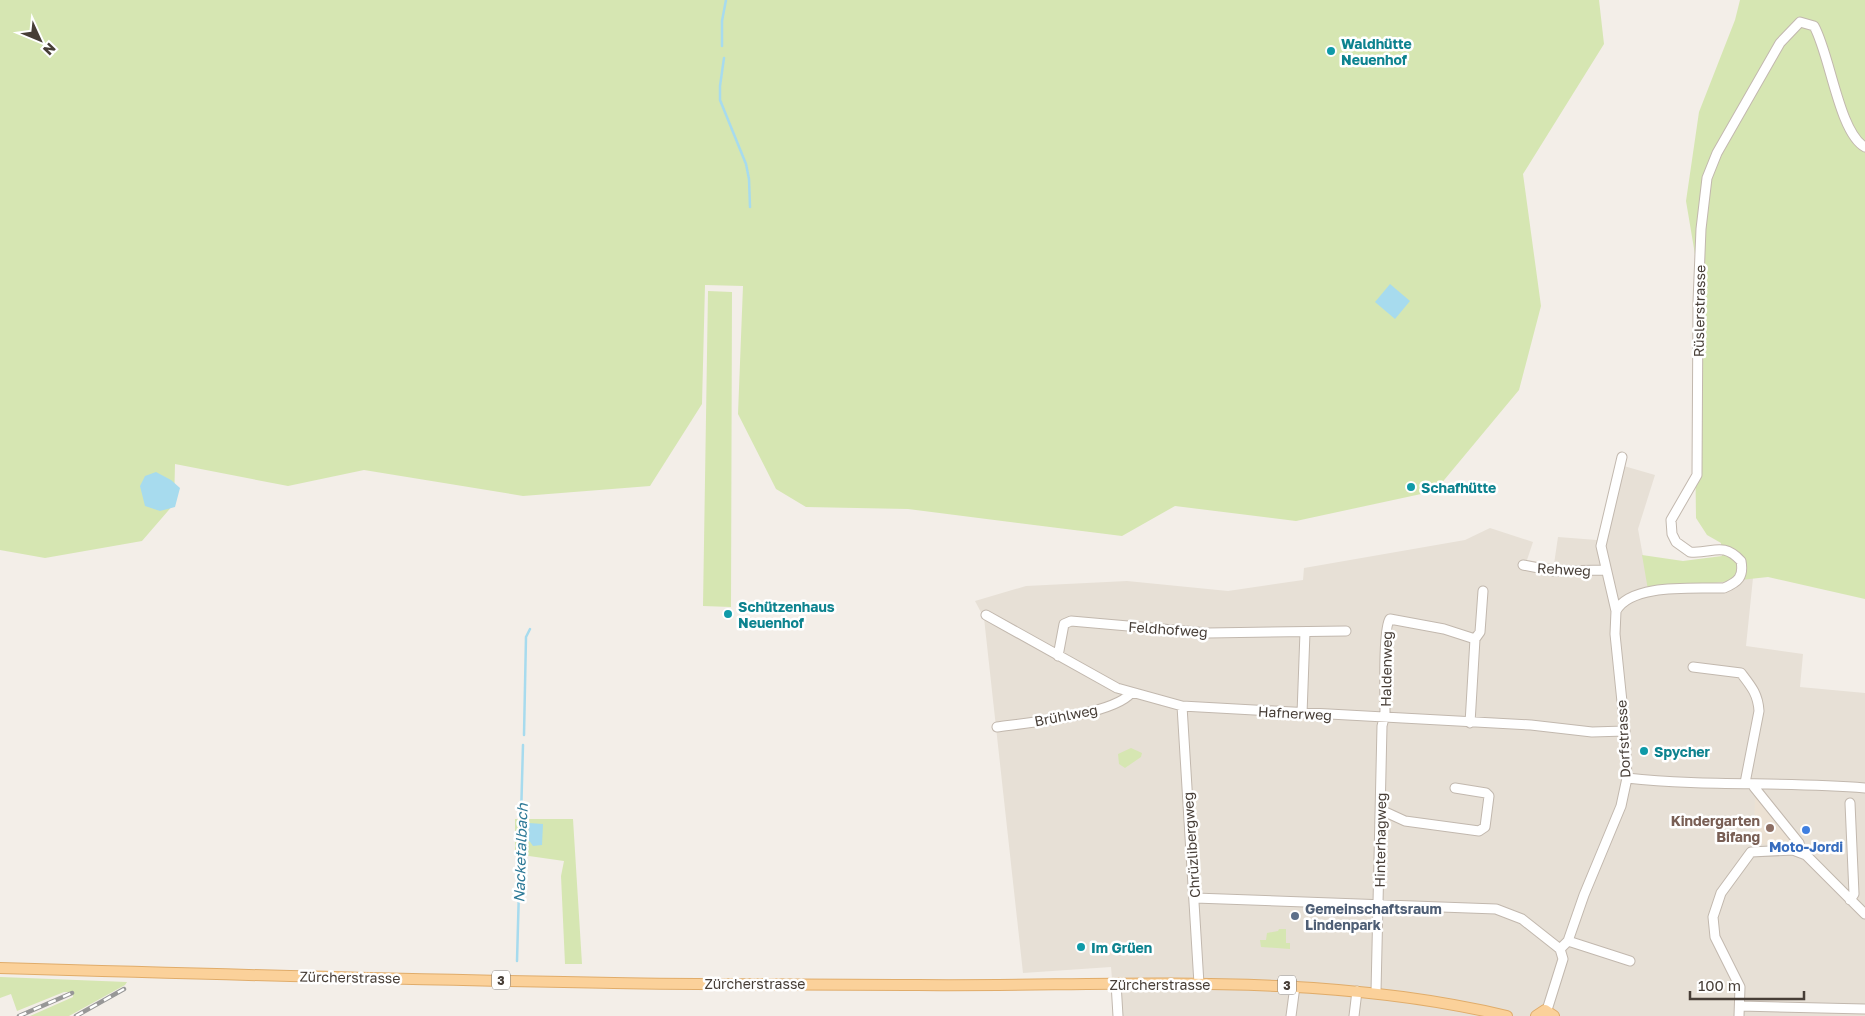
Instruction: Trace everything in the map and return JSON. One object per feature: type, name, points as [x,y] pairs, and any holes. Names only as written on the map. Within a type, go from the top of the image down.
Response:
[{"type":"main road","name":"Zürcherstrasse","points":[[0,968],[608,983],[992,985],[1116,983],[1295,986],[1376,992],[1507,1016]]},
{"type":"main road","points":[[1536,1016],[1551,1013]]},
{"type":"street","name":"Rüslerstrasse","points":[[1616,611],[1621,603],[1630,596],[1642,592],[1724,588],[1736,583],[1741,577],[1741,561],[1732,552],[1723,549],[1690,552],[1682,548],[1672,534],[1671,520],[1697,475],[1698,302],[1704,201],[1707,178],[1717,153],[1780,43],[1800,22],[1814,26],[1821,38],[1843,114],[1850,130],[1865,148]]},
{"type":"street","name":"Dorfstrasse","points":[[1560,949],[1568,941],[1584,895],[1621,806],[1627,778],[1625,731],[1615,634],[1616,611],[1601,546],[1622,457]]},
{"type":"street","name":"Rehweg","points":[[1523,565],[1554,571],[1606,570]]},
{"type":"street","points":[[1470,723],[1475,639],[1480,632],[1483,590]]},
{"type":"street","name":"Hafnerweg","points":[[986,615],[1058,656],[1131,693],[1182,706],[1531,725],[1592,732],[1625,731]]},
{"type":"street","name":"Haldenweg","points":[[1383,718],[1385,636],[1387,622],[1390,619],[1444,629],[1475,639]]},
{"type":"street","name":"Feldhofweg","points":[[1058,656],[1064,624],[1071,620],[1208,633],[1346,631]]},
{"type":"street","points":[[1302,714],[1305,632]]},
{"type":"street","points":[[1693,667],[1740,673],[1755,690],[1759,710],[1750,784]]},
{"type":"street","name":"Brühlweg","points":[[997,727],[1106,708],[1125,700],[1131,693]]},
{"type":"street","name":"Chrüzlibergweg","points":[[1182,706],[1199,984]]},
{"type":"street","name":"Hinterhagweg","points":[[1376,992],[1383,718]]},
{"type":"street","points":[[1627,778],[1678,784],[1750,784],[1865,788]]},
{"type":"street","points":[[1750,784],[1799,843],[1801,852]]},
{"type":"street","points":[[1381,810],[1406,820],[1479,831],[1485,827],[1490,796],[1486,793],[1455,788]]},
{"type":"street","points":[[1850,803],[1854,894],[1850,900]]},
{"type":"street","points":[[1739,1016],[1740,987],[1715,937],[1713,928],[1716,905],[1721,893],[1751,852],[1776,849],[1801,852],[1812,860],[1865,914]]},
{"type":"street","points":[[1195,898],[1496,909],[1522,919],[1560,949],[1562,959],[1551,1013]]},
{"type":"street","points":[[1568,941],[1630,962]]},
{"type":"street","points":[[1116,983],[1118,1016]]},
{"type":"street","points":[[1292,1016],[1295,986]]},
{"type":"street","points":[[1354,1016],[1357,991]]},
{"type":"street","points":[[1740,1006],[1865,1009]]},
{"type":"shaded area","points":[[1617,464],[1655,475],[1638,529],[1649,589],[1753,578],[1746,646],[1803,654],[1800,687],[1865,693],[1865,1016],[1115,1016],[1111,967],[1023,973],[984,618],[975,601],[1026,586],[1127,581],[1228,591],[1303,580],[1304,568],[1465,540],[1490,528],[1533,542],[1527,560],[1554,564],[1558,537],[1597,540]]},
{"type":"shaded area","name":"Kindergarten Bifang","points":[[1755,795],[1794,840],[1789,845],[1754,844]]},
{"type":"green space","points":[[0,0],[1599,0],[1604,44],[1523,174],[1541,306],[1519,390],[1435,491],[1296,521],[1175,506],[1122,536],[908,509],[806,507],[776,489],[738,414],[743,286],[705,285],[702,404],[650,486],[523,496],[364,470],[288,486],[175,464],[174,504],[142,541],[45,558],[0,550]]},
{"type":"green space","points":[[1740,0],[1865,0],[1865,599],[1768,577],[1648,590],[1642,555],[1683,561],[1722,556],[1721,543],[1707,535],[1696,518],[1695,438],[1702,296],[1686,201],[1699,112],[1735,20]]},
{"type":"green space","points":[[708,291],[732,292],[731,607],[703,606]]},
{"type":"green space","points":[[1131,748],[1142,753],[1141,757],[1125,768],[1119,764],[1118,754]]},
{"type":"green space","points":[[515,819],[573,819],[582,964],[565,964],[561,876],[564,861],[515,854]]},
{"type":"green space","points":[[1279,929],[1286,929],[1286,943],[1290,943],[1290,949],[1261,947],[1260,940],[1266,940],[1267,933],[1278,931]]},
{"type":"green space","points":[[0,977],[127,982],[125,985],[69,1016],[30,1016],[73,997],[72,992],[64,992],[17,1011],[11,994],[0,998]]},
{"type":"water","points":[[1390,284],[1410,301],[1395,319],[1375,302]]},
{"type":"water","points":[[156,472],[171,480],[180,488],[175,507],[160,511],[145,506],[140,486],[145,476]]},
{"type":"water","points":[[529,823],[543,824],[542,845],[533,846],[528,839]]},
{"type":"waterway","points":[[722,46],[722,21],[726,0]]},
{"type":"waterway","points":[[724,58],[720,100],[746,164],[749,179],[750,207]]},
{"type":"waterway","name":"Nacketalbach","points":[[524,735],[526,637],[530,629]]},
{"type":"waterway","name":"Nacketalbach","points":[[517,961],[523,745]]},
{"type":"railway","points":[[76,1016],[124,989]]},
{"type":"railway","points":[[19,1016],[72,993]]},
{"type":"place","name":"Waldhütte Neuenhof","points":[[1331,51]]},
{"type":"place","name":"Schafhütte","points":[[1411,487]]},
{"type":"place","name":"Schützenhaus Neuenhof","points":[[728,614]]},
{"type":"place","name":"Spycher","points":[[1644,751]]},
{"type":"place","name":"Kindergarten Bifang","points":[[1770,828]]},
{"type":"place","name":"Moto-Jordi","points":[[1806,830]]},
{"type":"place","name":"Gemeinschaftsraum Lindenpark","points":[[1295,916]]},
{"type":"place","name":"Im Grüen","points":[[1081,947]]}]
